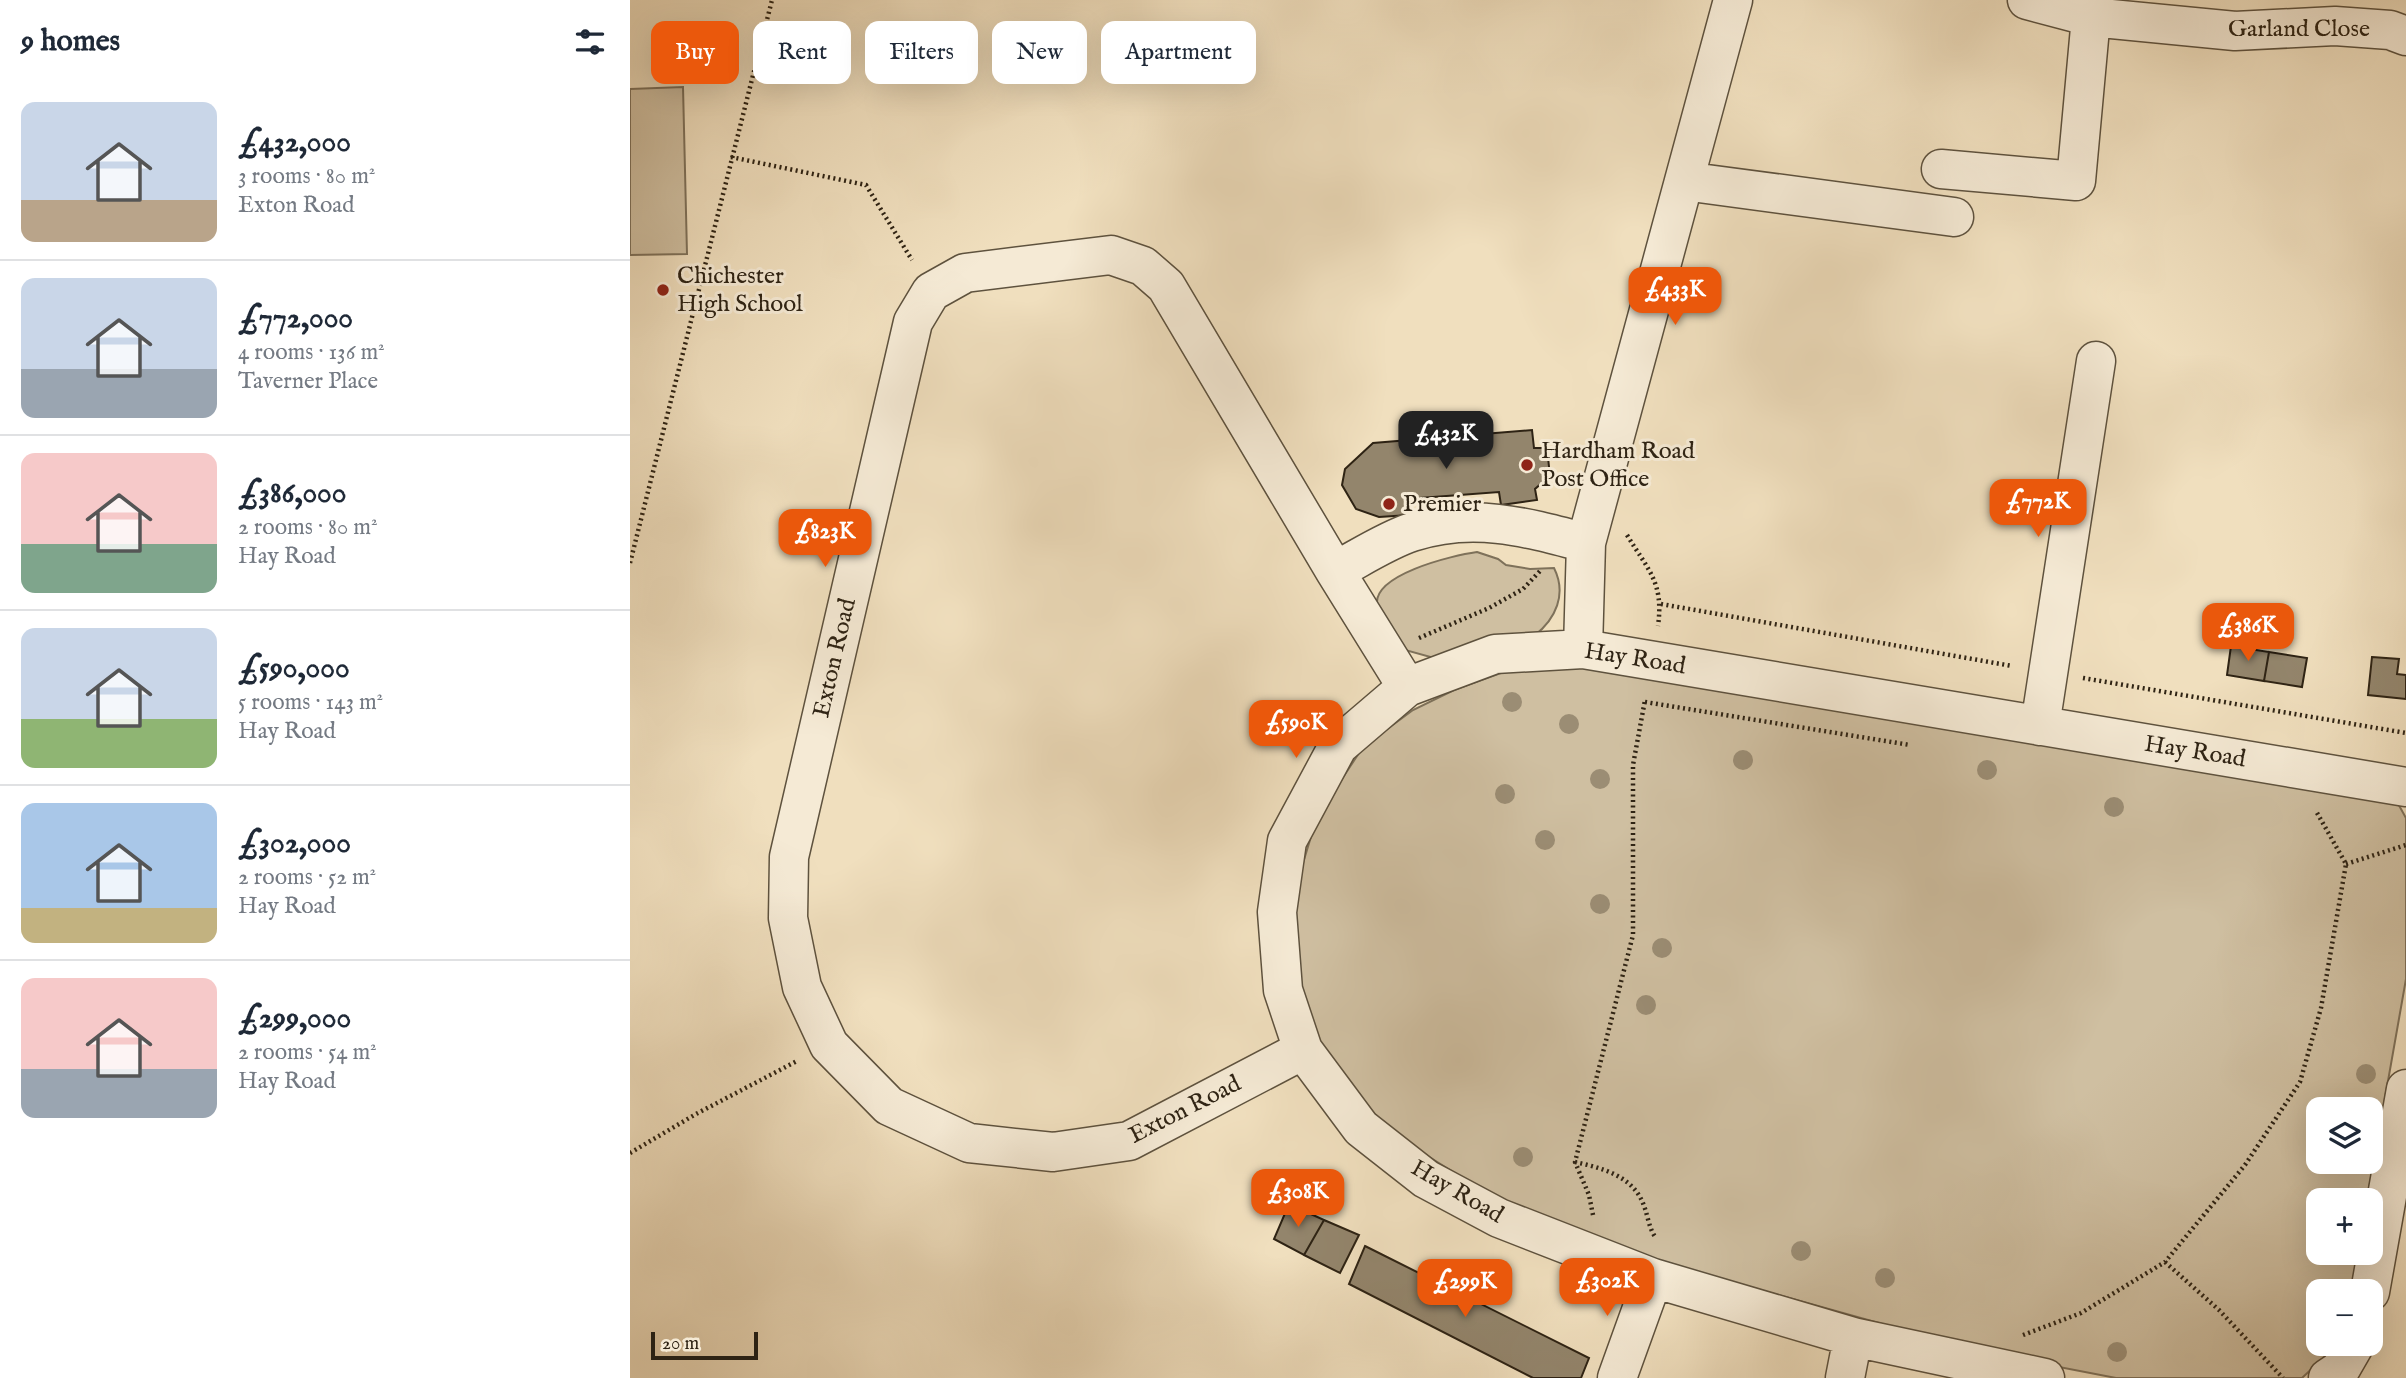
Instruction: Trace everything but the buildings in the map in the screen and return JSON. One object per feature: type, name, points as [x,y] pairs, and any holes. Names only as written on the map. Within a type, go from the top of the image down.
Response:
[{"type":"street","points":[[1583,649],[1580,530],[1684,181],[1733,0]]},
{"type":"street","name":"Garland Close","points":[[2027,0],[2091,17],[2235,31],[2336,26],[2390,30],[2406,36]]},
{"type":"street","points":[[1941,169],[2076,181],[2091,17]]},
{"type":"street","points":[[1684,181],[1954,217]]},
{"type":"street","name":"Exton Road","points":[[1303,1050],[1129,1141],[1053,1152],[969,1143],[889,1106],[829,1045],[802,986],[788,918],[789,856],[913,322],[931,292],[965,273],[1098,256],[1111,255],[1143,266],[1166,286],[1407,687]]},
{"type":"street","points":[[2040,726],[2096,361]]},
{"type":"street","points":[[1335,571],[1410,532],[1462,521],[1580,530]]},
{"type":"street","name":"Hay Road","points":[[2045,1378],[1853,1337],[1653,1278],[1499,1218],[1426,1179],[1361,1128],[1303,1050],[1283,990],[1277,912],[1287,841],[1338,746],[1407,687],[1495,654],[1583,649],[2406,787]]},
{"type":"street","points":[[2372,1279],[2406,1089]]},
{"type":"street","points":[[1617,1378],[1653,1278]]},
{"type":"street","points":[[1845,1378],[1853,1337]]},
{"type":"street","points":[[2329,1378],[2340,1370],[2348,1356]]},
{"type":"path","points":[[630,562],[772,0]]},
{"type":"path","points":[[731,157],[866,185],[931,292]]},
{"type":"path","points":[[1387,655],[1434,630],[1489,608],[1523,589],[1580,530],[1617,518],[1657,585],[1661,604],[1633,765],[1633,935],[1575,1162],[1589,1195],[1596,1226],[1588,1253]]},
{"type":"path","points":[[1645,702],[1919,746]]},
{"type":"path","points":[[2011,1338],[2081,1313],[2165,1262],[2245,1165],[2300,1082],[2321,1008],[2346,864],[2316,810]]},
{"type":"path","points":[[2346,864],[2406,845]]},
{"type":"path","points":[[630,1153],[696,1114],[829,1045]]},
{"type":"path","points":[[1575,1162],[1622,1176],[1643,1201],[1652,1233],[1658,1241]]},
{"type":"path","points":[[2165,1262],[2219,1310],[2283,1378]]},
{"type":"shaded area","points":[[683,87],[687,254],[630,255],[630,89]]},
{"type":"shaded area","points":[[1477,552],[1498,559],[1506,565],[1530,569],[1554,568],[1558,578],[1559,596],[1548,622],[1534,636],[1434,658],[1405,650],[1378,609],[1378,597],[1385,586],[1398,577],[1433,562]]},
{"type":"shaded area","points":[[1578,666],[2396,800],[2406,818],[2406,979],[2383,1109],[2383,1097],[2306,1097],[2306,1174],[2372,1174],[2369,1188],[2306,1188],[2306,1265],[2356,1265],[2353,1279],[2306,1279],[2306,1356],[2325,1356],[2302,1378],[2116,1378],[1986,1353],[1671,1265],[1495,1198],[1394,1135],[1334,1070],[1304,1011],[1291,957],[1297,883],[1313,830],[1330,797],[1363,747],[1413,710],[1454,690],[1509,670]]},
{"type":"place","name":"Chichester High School","points":[[663,290]]},
{"type":"place","name":"Hardham Road Post Office","points":[[1527,465]]},
{"type":"place","name":"Premier","points":[[1389,504]]}]
